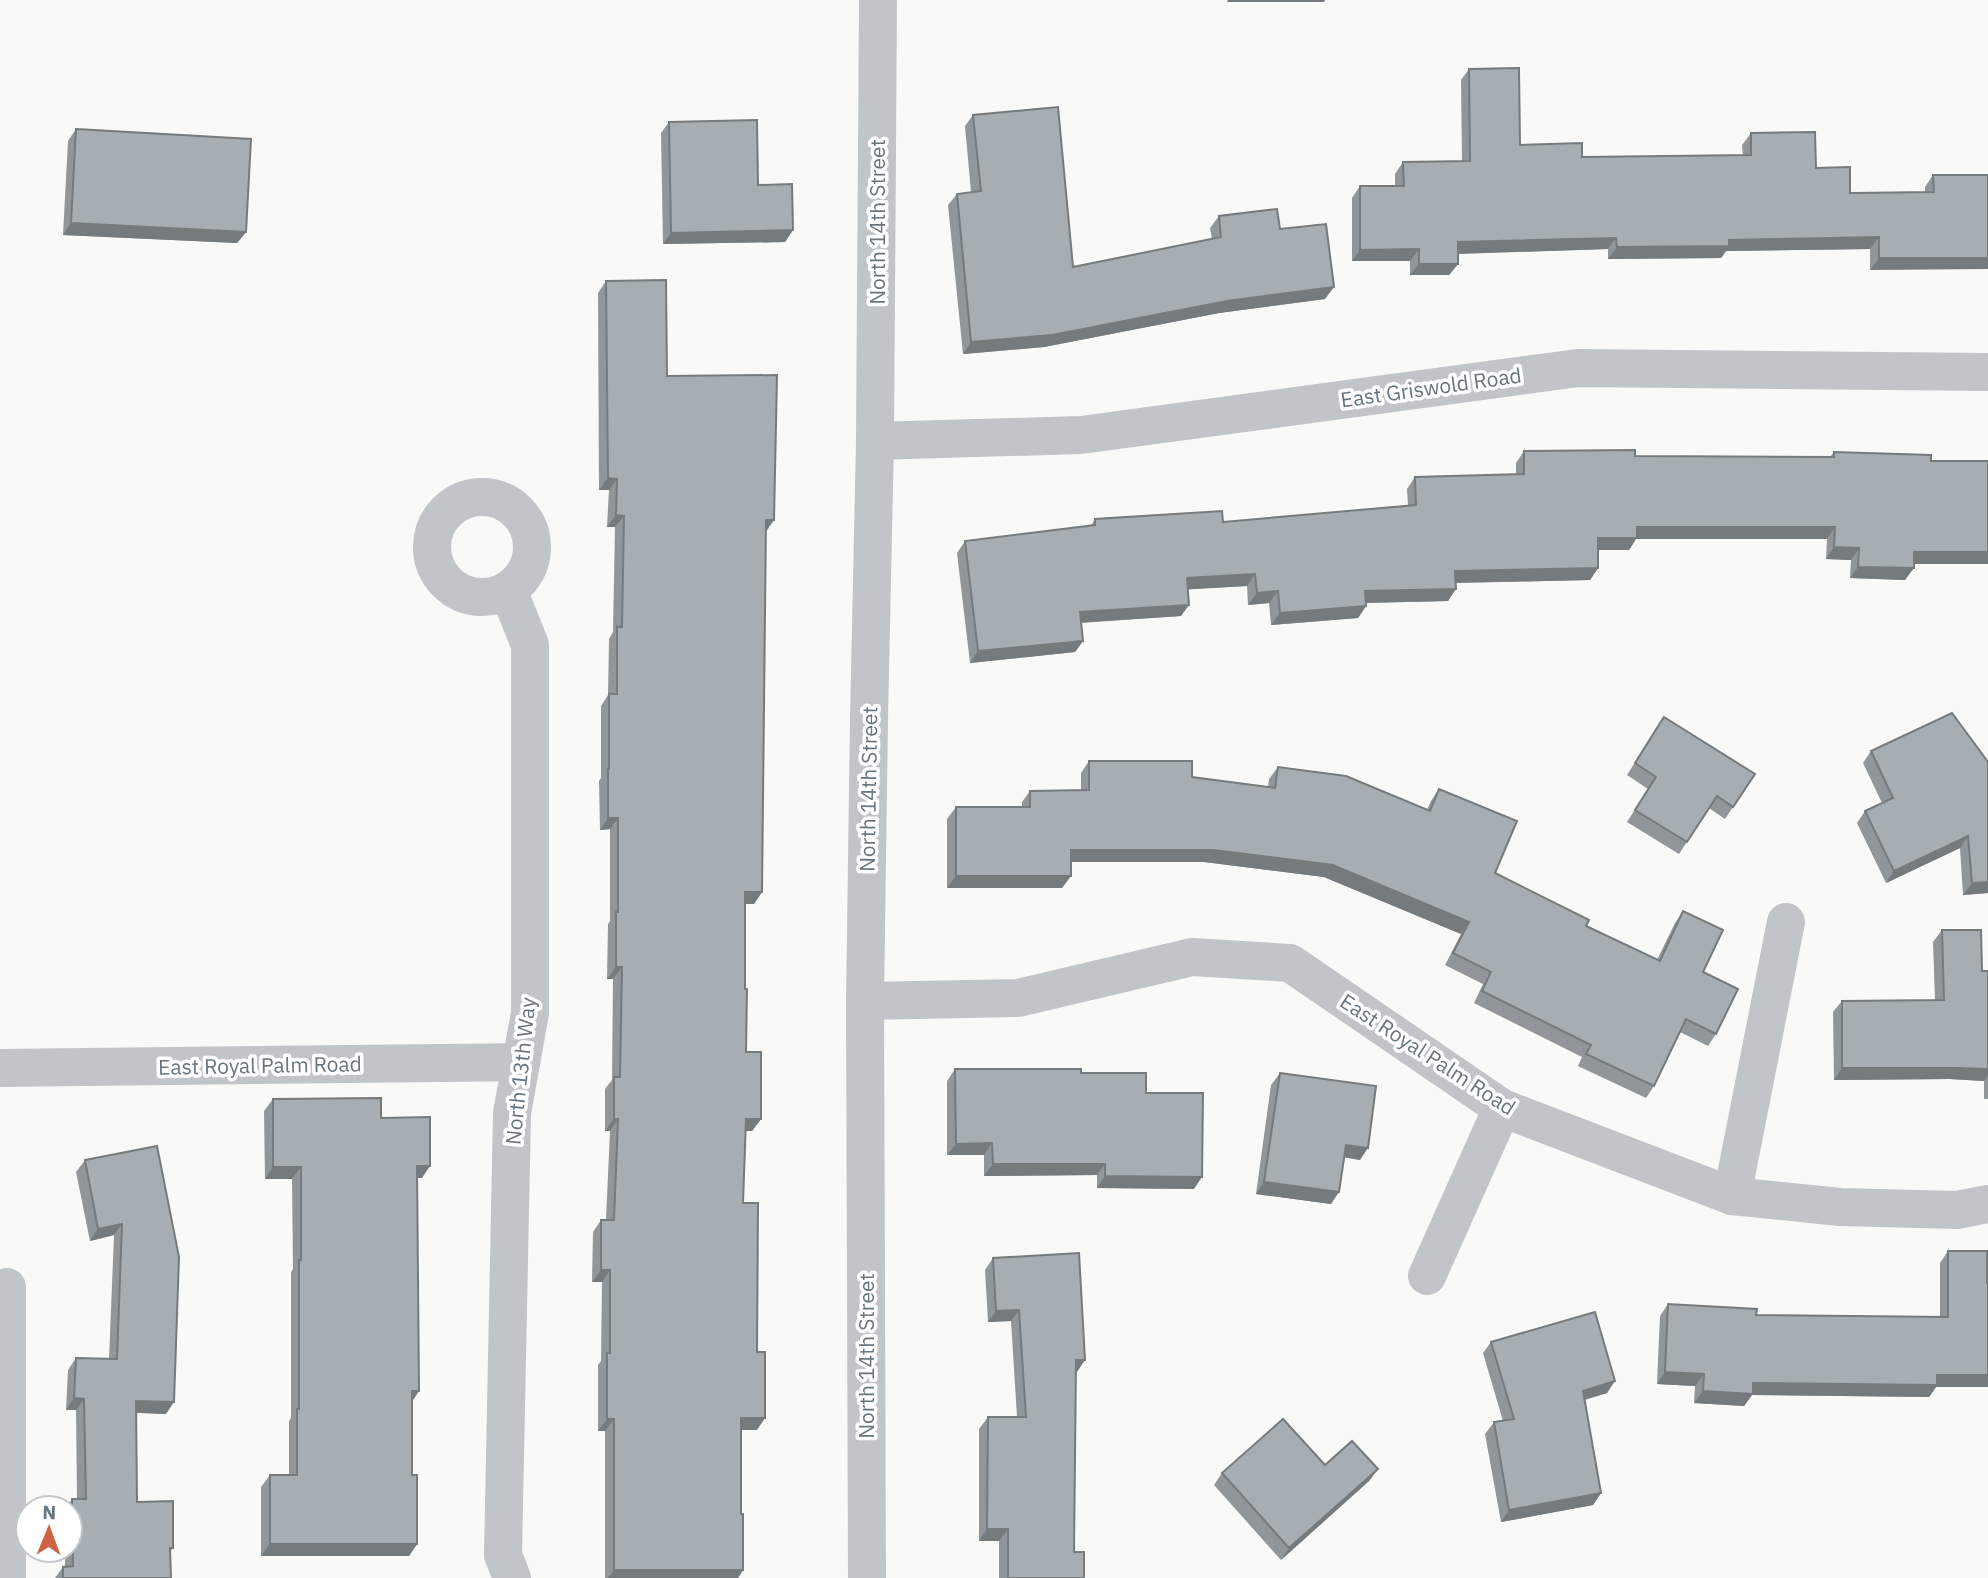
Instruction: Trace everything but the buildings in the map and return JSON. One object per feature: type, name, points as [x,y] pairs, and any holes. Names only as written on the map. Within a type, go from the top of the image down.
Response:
[{"type":"street","name":"North 14th Street","points":[[867,1578],[865,1000],[876,441],[878,0]]},
{"type":"street","name":"East Griswold Road","points":[[876,441],[1081,435],[1578,368],[1988,372]]},
{"type":"street","name":"North 13th Way","points":[[503,1570],[512,1113],[530,1013],[530,645],[508,590]]},
{"type":"street","points":[[1732,1196],[1786,922]]},
{"type":"street","name":"East Royal Palm Road","points":[[865,1000],[1018,998],[1192,957],[1290,963],[1502,1108],[1732,1196],[1840,1207],[1956,1210],[1988,1204]]},
{"type":"street","name":"East Royal Palm Road","points":[[0,1068],[521,1062]]},
{"type":"street","points":[[1427,1276],[1502,1108]]},
{"type":"street","points":[[7,1287],[7,1578]]}]
